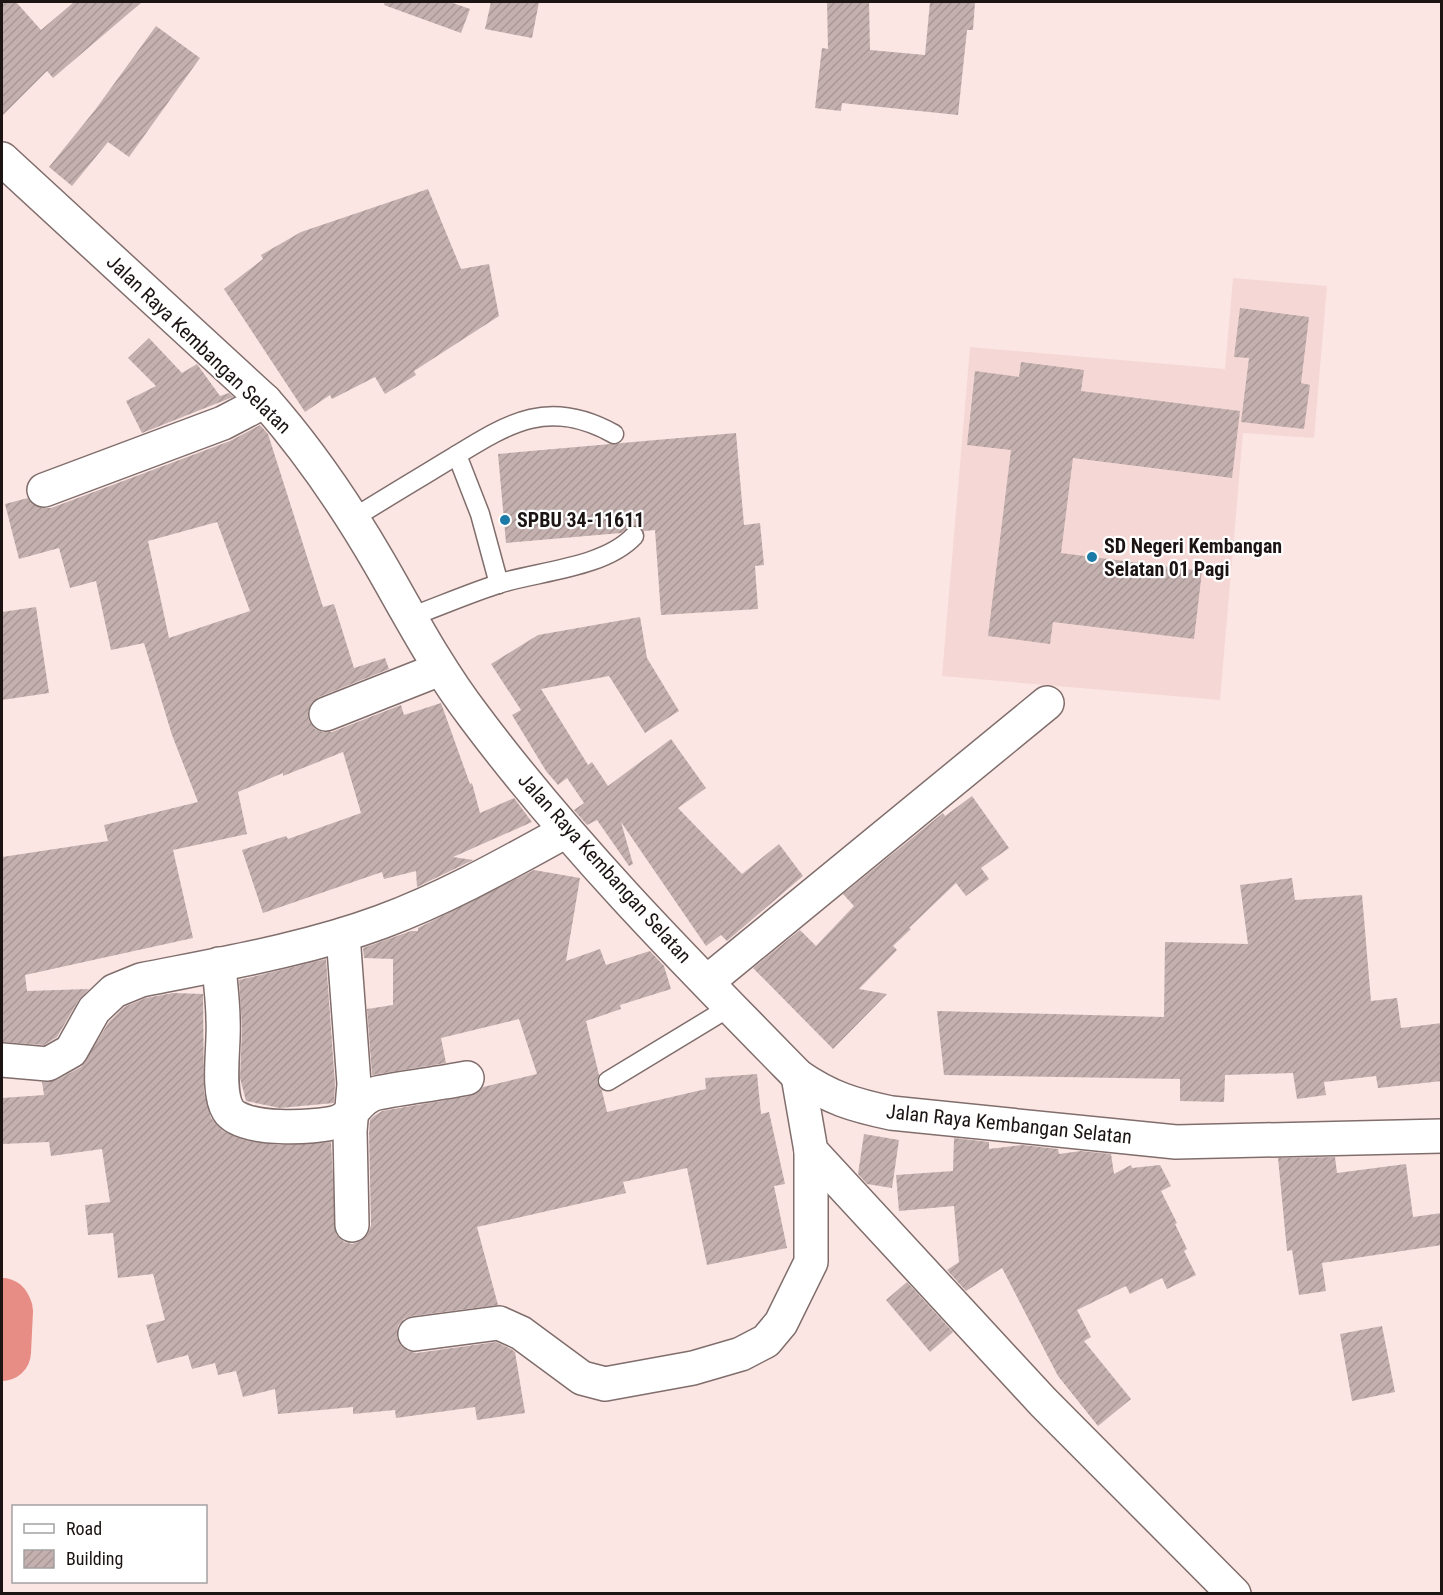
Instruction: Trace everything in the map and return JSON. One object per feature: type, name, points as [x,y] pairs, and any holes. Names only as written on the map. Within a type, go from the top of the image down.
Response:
[{"type":"street","name":"Jalan Raya Kembangan Selatan","points":[[2,159],[265,401],[294,435],[352,519],[440,669],[473,716],[566,831],[730,1007],[798,1076],[824,1094],[848,1104],[891,1113],[1176,1142],[1442,1136]]},
{"type":"street","points":[[44,490],[224,423],[265,401]]},
{"type":"street","points":[[326,714],[440,669]]},
{"type":"street","points":[[707,982],[1047,703]]},
{"type":"street","points":[[2,1060],[48,1064],[71,1051],[94,1010],[114,992],[141,980],[343,935],[382,921],[481,878],[566,831]]},
{"type":"street","points":[[343,935],[354,1084],[351,1114],[351,1225]]},
{"type":"street","points":[[219,964],[224,1020],[223,1092],[228,1110],[240,1121],[258,1126],[337,1122],[351,1114],[362,1099],[375,1094],[411,1090],[467,1078]]},
{"type":"street","points":[[415,1334],[499,1323],[521,1333],[582,1378],[605,1384],[693,1368],[741,1354],[766,1341],[781,1323],[811,1262],[811,1151],[798,1076]]},
{"type":"street","points":[[811,1151],[1043,1402],[1234,1593]]},
{"type":"lane","points":[[352,519],[501,427],[531,418],[568,416],[592,422],[614,434]]},
{"type":"lane","points":[[457,455],[480,514],[499,584]]},
{"type":"lane","points":[[410,617],[499,584],[602,558],[622,549],[634,536]]},
{"type":"lane","points":[[608,1081],[730,1007]]},
{"type":"shaded area","name":"SD Negeri Kembangan Selatan 01 Pagi","points":[[1233,278],[1327,286],[1314,438],[1243,433],[1220,700],[942,676],[970,347],[1225,369]]},
{"type":"building","points":[[2,2],[16,2],[41,30],[74,2],[142,2],[53,78],[47,71],[2,116]]},
{"type":"building","points":[[385,2],[450,2],[470,9],[461,33],[384,5]]},
{"type":"building","points":[[491,2],[539,2],[532,38],[485,29]]},
{"type":"building","points":[[827,2],[869,2],[870,50],[925,55],[930,2],[975,2],[973,30],[967,30],[958,115],[842,103],[841,111],[815,108],[822,48],[828,49]]},
{"type":"building","points":[[156,26],[200,58],[129,157],[108,142],[72,186],[49,167],[95,110]]},
{"type":"building","points":[[428,189],[461,269],[489,264],[499,316],[414,371],[416,375],[385,394],[375,377],[332,399],[330,395],[305,412],[224,289],[263,259],[261,255],[301,232]]},
{"type":"building","points":[[1240,308],[1309,317],[1301,383],[1310,385],[1304,429],[1241,422],[1249,358],[1234,357]]},
{"type":"building","points":[[149,338],[182,373],[197,364],[220,396],[229,393],[233,397],[142,433],[126,401],[156,386],[128,358]]},
{"type":"building","points":[[1021,362],[1084,370],[1081,391],[1240,411],[1232,478],[1073,458],[1061,553],[1202,571],[1194,639],[1053,622],[1050,644],[988,636],[1011,450],[967,445],[975,371],[1019,377]]},
{"type":"building","points":[[260,425],[268,434],[323,607],[334,604],[354,668],[385,658],[389,669],[319,697],[311,703],[308,711],[309,721],[315,729],[332,732],[401,705],[404,715],[441,703],[470,784],[472,783],[480,813],[514,798],[532,822],[453,857],[473,860],[417,887],[416,871],[384,879],[382,872],[263,913],[242,850],[286,836],[288,839],[361,813],[343,752],[283,776],[283,773],[238,792],[247,834],[173,850],[193,938],[25,975],[27,991],[89,989],[78,1001],[57,1037],[44,1045],[2,1042],[2,857],[108,841],[104,825],[198,802],[172,735],[144,643],[111,650],[96,581],[70,588],[59,548],[19,559],[5,504],[28,498],[40,508],[51,508],[230,441]],"holes":[[[217,522],[250,611],[169,638],[148,541]]]},
{"type":"building","points":[[736,433],[744,525],[760,523],[764,565],[755,566],[758,609],[661,615],[655,530],[644,531],[633,525],[621,533],[506,543],[498,454]]},
{"type":"building","points":[[36,607],[49,693],[2,700],[2,612]]},
{"type":"building","points":[[640,617],[647,658],[679,711],[645,733],[609,676],[541,689],[588,765],[592,762],[608,786],[671,739],[706,788],[678,808],[742,874],[779,844],[803,876],[727,941],[721,935],[706,946],[621,822],[633,864],[629,866],[597,820],[587,825],[574,810],[584,803],[567,778],[558,785],[546,771],[512,715],[521,710],[491,664],[538,635]]},
{"type":"building","points":[[972,796],[1009,848],[981,868],[989,879],[966,896],[956,883],[893,946],[897,950],[859,989],[887,994],[833,1049],[753,968],[800,930],[816,946],[854,906],[843,894],[943,813],[945,816]]},
{"type":"building","points":[[534,870],[580,878],[566,961],[600,949],[606,965],[650,951],[664,966],[671,989],[620,1005],[621,1009],[586,1021],[599,1075],[597,1082],[602,1091],[607,1112],[706,1089],[705,1078],[757,1074],[761,1114],[769,1112],[785,1184],[774,1186],[787,1248],[707,1265],[687,1168],[623,1182],[626,1193],[477,1227],[498,1305],[412,1316],[404,1319],[398,1326],[397,1337],[401,1346],[417,1353],[496,1342],[511,1349],[515,1352],[525,1413],[477,1420],[475,1407],[396,1418],[395,1410],[353,1414],[353,1407],[278,1414],[275,1389],[243,1397],[236,1371],[218,1375],[215,1363],[192,1369],[188,1355],[157,1363],[146,1325],[165,1320],[153,1274],[118,1278],[113,1233],[88,1235],[85,1205],[110,1202],[102,1149],[51,1156],[49,1142],[2,1144],[2,1098],[44,1095],[42,1082],[57,1080],[81,1067],[109,1022],[124,1007],[146,998],[173,993],[203,994],[204,1092],[211,1118],[223,1131],[244,1140],[279,1145],[331,1142],[336,1234],[344,1242],[352,1244],[361,1241],[368,1234],[371,1225],[369,1132],[370,1120],[374,1116],[382,1111],[470,1096],[483,1087],[537,1074],[519,1019],[441,1038],[446,1063],[372,1075],[367,1009],[393,1005],[393,959],[364,958],[363,948],[411,931],[418,931],[418,928]]},
{"type":"building","points":[[1292,878],[1295,900],[1362,895],[1371,1001],[1397,998],[1401,1028],[1442,1023],[1442,1081],[1378,1088],[1376,1076],[1324,1082],[1326,1095],[1297,1099],[1293,1073],[1225,1075],[1224,1102],[1180,1101],[1180,1079],[944,1075],[937,1011],[1164,1017],[1165,942],[1248,944],[1240,885]]},
{"type":"building","points":[[326,959],[335,1084],[334,1103],[280,1108],[246,1101],[240,1078],[242,1028],[239,980]]},
{"type":"building","points":[[864,1134],[899,1140],[892,1188],[867,1184],[858,1174]]},
{"type":"building","points":[[954,1138],[989,1142],[989,1149],[1022,1145],[1058,1149],[1059,1154],[1081,1151],[1111,1154],[1114,1174],[1131,1165],[1132,1168],[1160,1165],[1171,1186],[1161,1191],[1177,1223],[1175,1224],[1187,1249],[1184,1251],[1196,1275],[1167,1289],[1162,1278],[1130,1294],[1126,1286],[1077,1310],[1091,1337],[1084,1341],[1131,1399],[1098,1426],[1058,1376],[1002,1268],[966,1291],[947,1270],[959,1262],[954,1206],[899,1211],[896,1175],[953,1171]]},
{"type":"building","points":[[1335,1157],[1337,1173],[1406,1164],[1413,1217],[1442,1213],[1442,1245],[1322,1263],[1326,1291],[1299,1295],[1292,1250],[1287,1251],[1278,1158]]},
{"type":"building","points":[[907,1282],[953,1332],[930,1352],[886,1300]]},
{"type":"building","points":[[1382,1326],[1395,1392],[1352,1401],[1340,1334]]},
{"type":"waterway","points":[[2,1307],[4,1311],[2,1352]]},
{"type":"place","name":"SPBU 34-11611","points":[[505,520]]},
{"type":"place","name":"SD Negeri Kembangan Selatan 01 Pagi","points":[[1092,557]]}]
